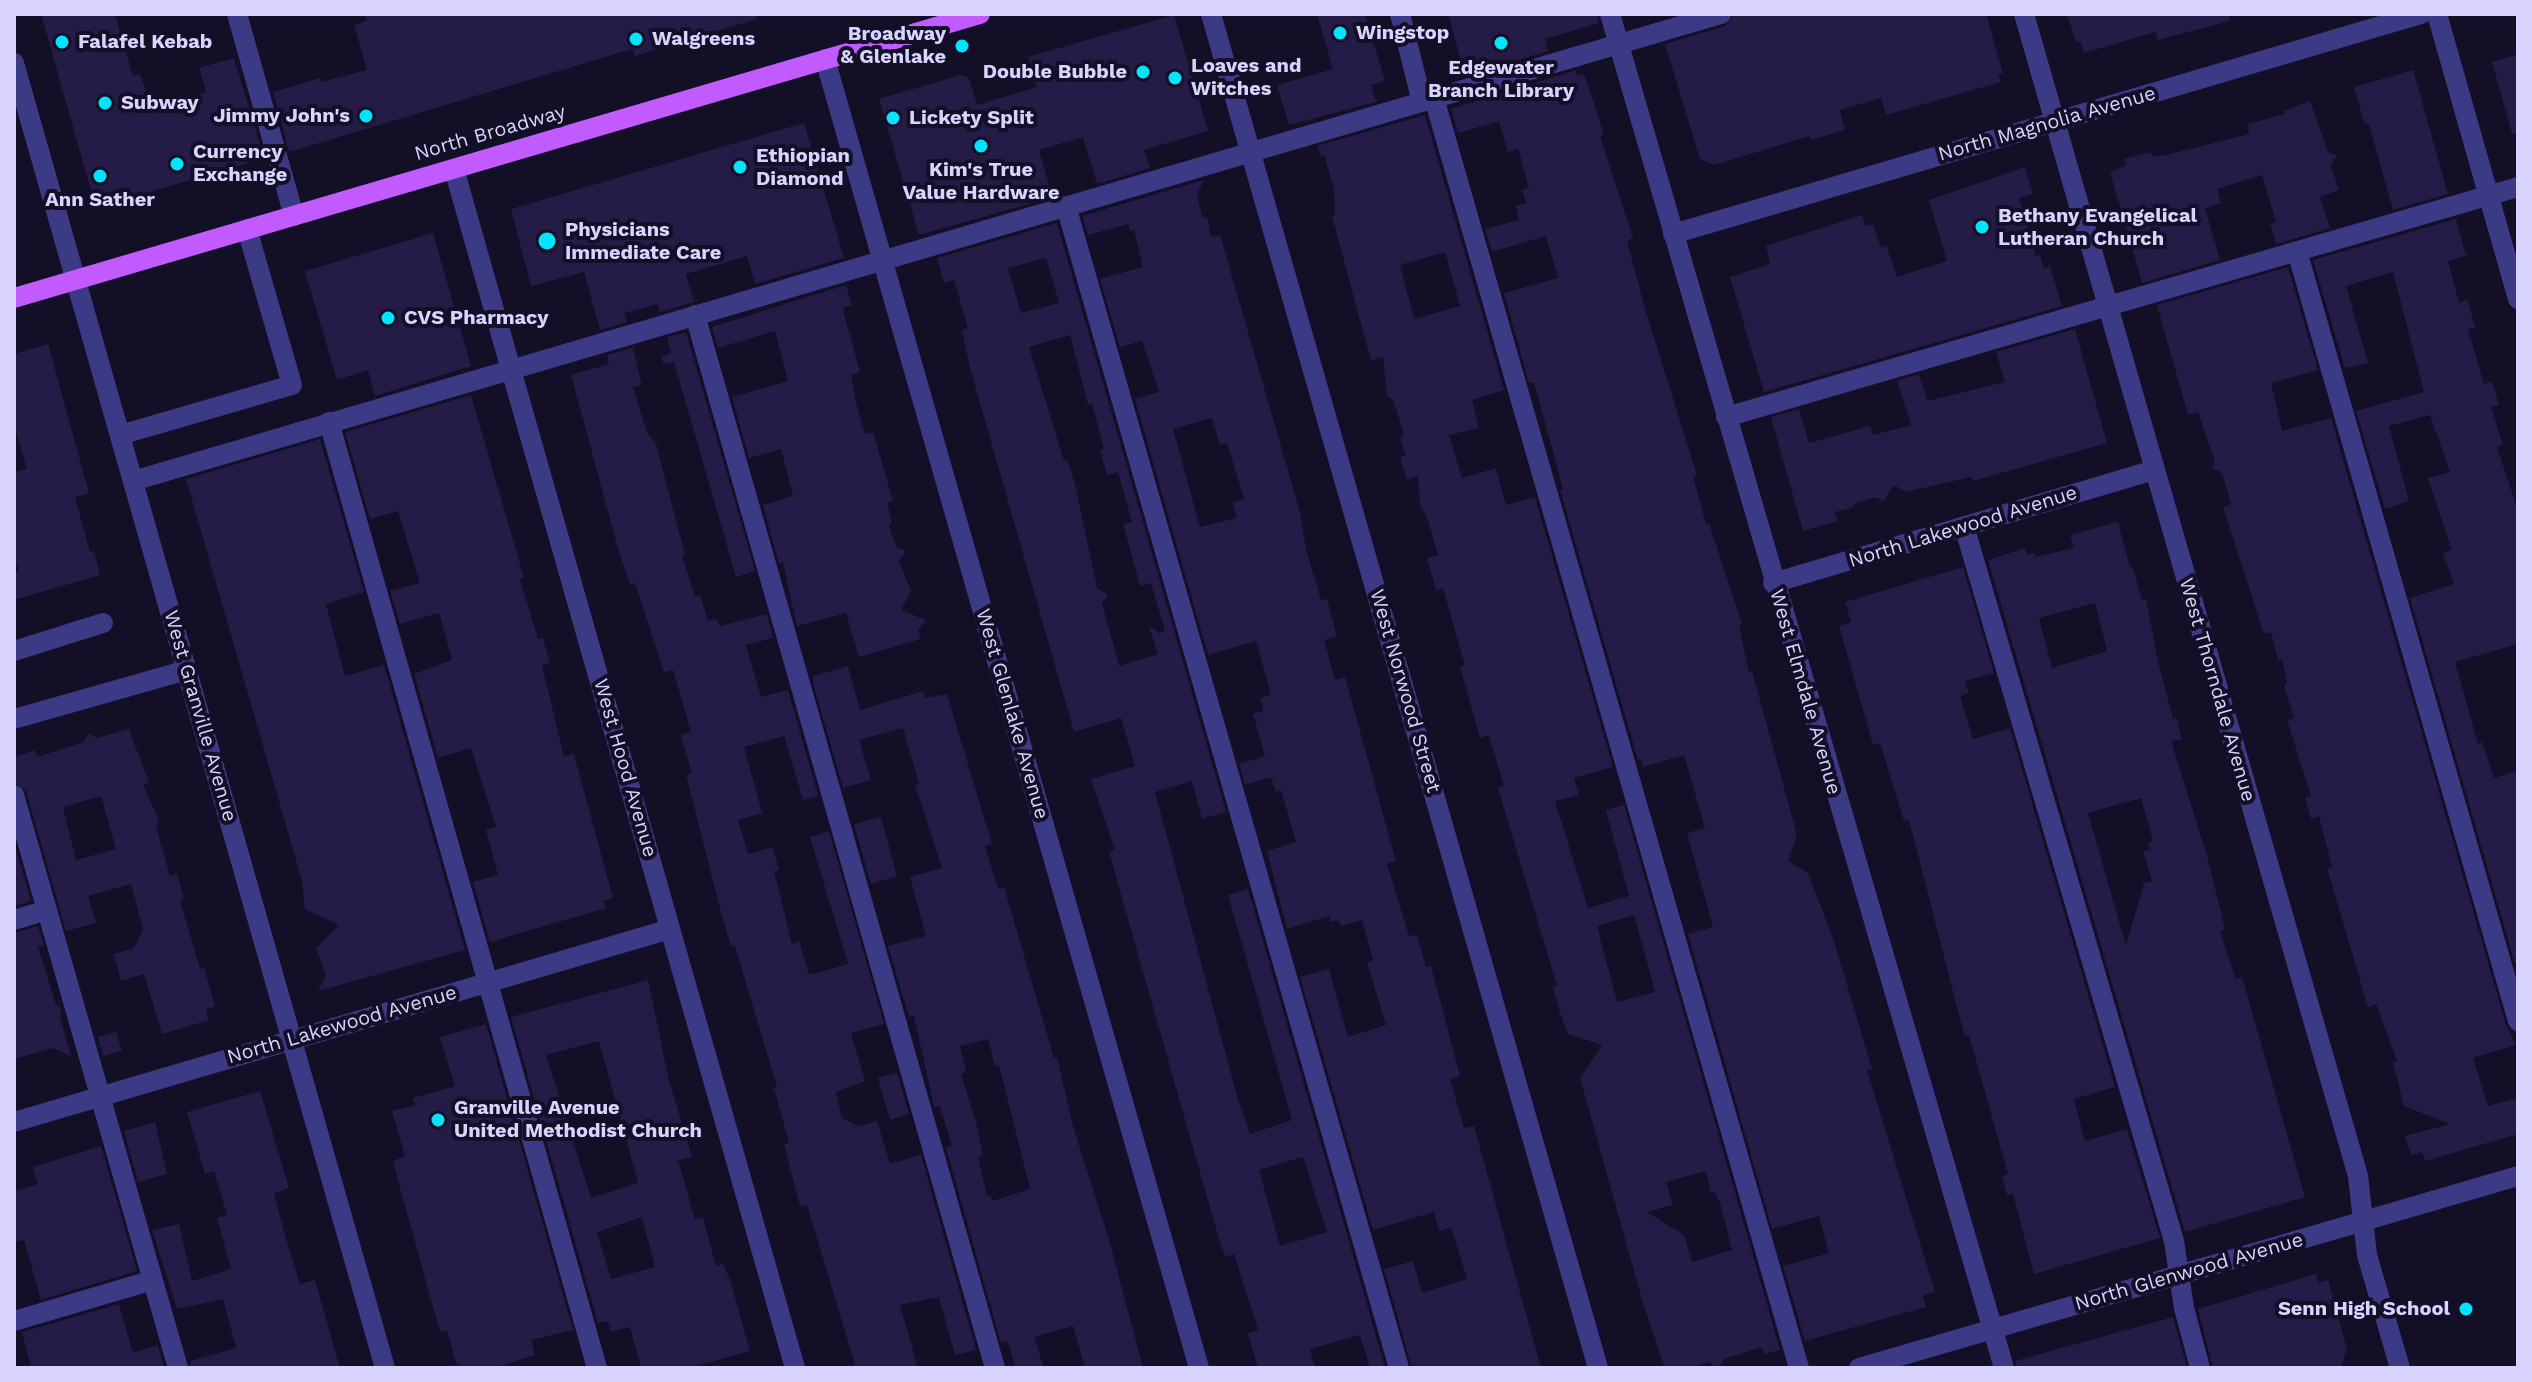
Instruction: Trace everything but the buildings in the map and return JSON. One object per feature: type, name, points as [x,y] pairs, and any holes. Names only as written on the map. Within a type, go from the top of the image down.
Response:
[{"type":"main road","name":"North Broadway","points":[[14,298],[980,14]]},
{"type":"street","points":[[237,14],[294,216]]},
{"type":"street","name":"West Norwood Street","points":[[1211,14],[1598,1368]]},
{"type":"street","points":[[1400,14],[1428,100],[1799,1368]]},
{"type":"street","name":"West Elmdale Avenue","points":[[1610,14],[1773,583],[2004,1368]]},
{"type":"street","points":[[133,481],[1721,14]]},
{"type":"street","name":"West Thorndale Avenue","points":[[2024,14],[2358,1176],[2367,1255],[2400,1368]]},
{"type":"street","name":"North Magnolia Avenue","points":[[1673,234],[2421,14]]},
{"type":"street","points":[[2437,14],[2518,299]]},
{"type":"street","name":"West Glenlake Avenue","points":[[825,59],[1199,1368]]},
{"type":"street","name":"West Granville Avenue","points":[[14,63],[385,1368]]},
{"type":"street","name":"West Hood Avenue","points":[[454,169],[795,1368]]},
{"type":"street","points":[[1726,417],[2518,187]]},
{"type":"street","points":[[1066,206],[1399,1368]]},
{"type":"street","points":[[120,435],[292,385],[247,229]]},
{"type":"street","points":[[2297,251],[2518,1021]]},
{"type":"street","points":[[695,315],[995,1368]]},
{"type":"street","points":[[329,422],[597,1368]]},
{"type":"street","name":"North Lakewood Avenue","points":[[1773,583],[2154,470]]},
{"type":"street","points":[[1964,526],[2174,1241],[2184,1308],[2200,1368]]},
{"type":"street","points":[[14,651],[103,623]]},
{"type":"street","points":[[14,719],[187,670]]},
{"type":"street","points":[[14,795],[178,1368]]},
{"type":"street","points":[[14,920],[47,910]]},
{"type":"street","name":"North Lakewood Avenue","points":[[14,1122],[670,929]]},
{"type":"street","name":"North Glenwood Avenue","points":[[1859,1368],[2518,1176]]},
{"type":"street","points":[[14,1321],[153,1280]]},
{"type":"place","name":"Wingstop","points":[[1340,33]]},
{"type":"place","name":"Walgreens","points":[[636,39]]},
{"type":"place","name":"Falafel Kebab","points":[[62,42]]},
{"type":"place","name":"Edgewater Branch Library","points":[[1501,43]]},
{"type":"place","name":"Broadway & Glenlake","points":[[962,46]]},
{"type":"place","name":"Double Bubble","points":[[1143,72]]},
{"type":"place","name":"Loaves and Witches","points":[[1175,78]]},
{"type":"place","name":"Subway","points":[[105,103]]},
{"type":"place","name":"Jimmy John's","points":[[366,116]]},
{"type":"place","name":"Lickety Split","points":[[893,118]]},
{"type":"place","name":"Kim's True Value Hardware","points":[[981,146]]},
{"type":"place","name":"Currency Exchange","points":[[177,164]]},
{"type":"place","name":"Ethiopian Diamond","points":[[740,167]]},
{"type":"place","name":"Ann Sather","points":[[100,176]]},
{"type":"place","name":"Bethany Evangelical Lutheran Church","points":[[1982,227]]},
{"type":"place","name":"Physicians Immediate Care","points":[[547,241]]},
{"type":"place","name":"CVS Pharmacy","points":[[388,318]]},
{"type":"place","name":"Granville Avenue United Methodist Church","points":[[438,1120]]},
{"type":"place","name":"Senn High School","points":[[2466,1309]]}]
